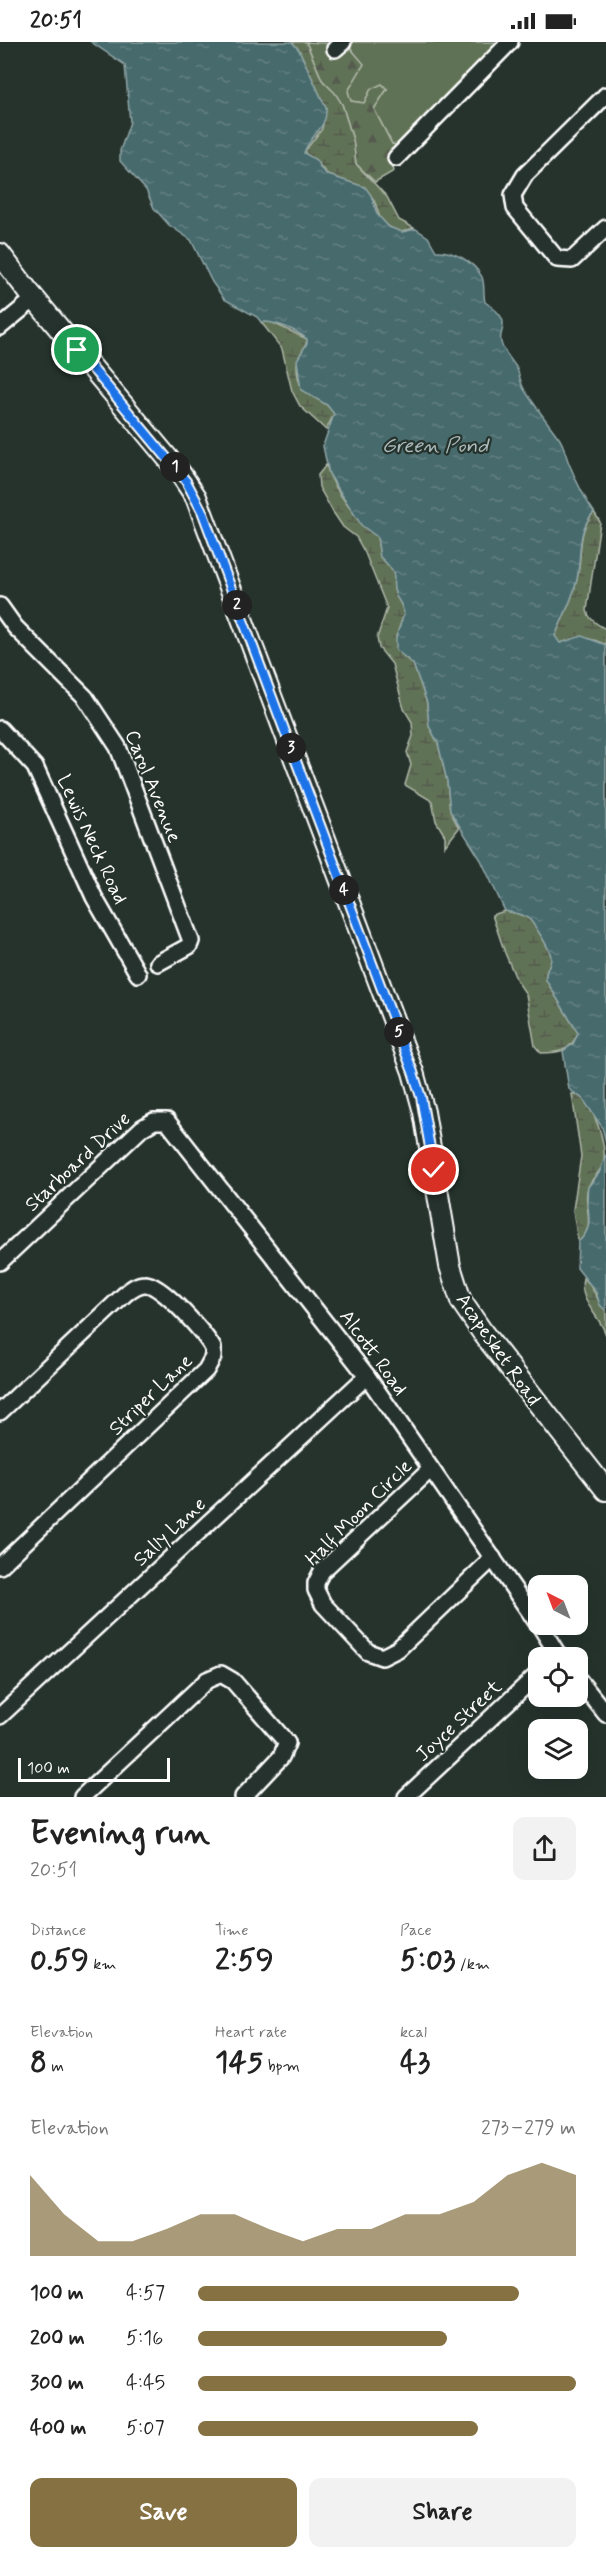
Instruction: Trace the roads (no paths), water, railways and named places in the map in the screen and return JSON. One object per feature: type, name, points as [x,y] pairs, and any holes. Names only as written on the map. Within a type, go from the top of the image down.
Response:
[{"type":"main road","name":"Acapesket Road","points":[[0,254],[34,299],[173,465],[196,497],[413,1072],[424,1112],[450,1266],[461,1301],[556,1429],[606,1490]]},
{"type":"street","points":[[396,158],[510,42]]},
{"type":"street","points":[[606,95],[525,175],[513,195],[515,208],[557,259],[572,260],[606,228]]},
{"type":"street","points":[[0,327],[34,299]]},
{"type":"street","name":"Carol Avenue","points":[[0,606],[15,627],[85,697],[118,747],[191,940],[189,946],[158,963]]},
{"type":"street","name":"Lewis Neck Road","points":[[0,729],[35,767],[94,897],[138,974]]},
{"type":"street","name":"Starboard Drive","points":[[0,1262],[142,1128],[160,1119]]},
{"type":"street","name":"Alcott Road","points":[[160,1119],[167,1120],[220,1185],[367,1376],[528,1608]]},
{"type":"street","name":"Striper Lane","points":[[0,1412],[124,1295],[140,1285],[146,1284],[159,1289],[213,1348],[211,1363],[201,1376],[0,1566]]},
{"type":"street","name":"Sally Lane","points":[[0,1716],[367,1376]]},
{"type":"street","name":"Half Moon Circle","points":[[431,1469],[322,1571],[316,1590],[322,1604],[368,1652],[382,1657],[398,1649],[493,1558]]},
{"type":"street","points":[[82,1797],[207,1680],[221,1674],[233,1681],[287,1743],[281,1757],[243,1797]]},
{"type":"street","name":"Joyce Street","points":[[406,1797],[528,1683]]},
{"type":"street","points":[[588,1692],[606,1714]]},
{"type":"water","name":"Green Pond","points":[[91,42],[292,42],[299,50],[326,108],[324,121],[304,153],[316,160],[328,175],[365,187],[371,195],[377,214],[389,227],[402,232],[416,229],[428,237],[436,251],[456,255],[474,266],[483,280],[485,302],[501,316],[503,348],[516,367],[524,389],[561,441],[569,464],[594,512],[584,527],[575,586],[555,636],[560,643],[582,636],[606,645],[606,1142],[602,1127],[583,1099],[569,1089],[563,1051],[573,1044],[578,1033],[546,980],[551,958],[549,949],[528,918],[505,911],[481,860],[450,811],[447,781],[438,743],[429,726],[427,703],[413,664],[396,650],[396,637],[404,614],[394,590],[394,574],[380,557],[377,537],[361,525],[329,474],[323,446],[334,414],[327,405],[301,390],[297,360],[307,339],[285,327],[261,322],[257,317],[224,299],[212,282],[191,240],[169,225],[154,208],[146,190],[120,161],[120,151],[130,122],[125,65]]},
{"type":"water","points":[[606,1155],[606,1311],[600,1305],[596,1292],[577,1268],[578,1242],[584,1236],[589,1223],[588,1187],[599,1173]]}]
